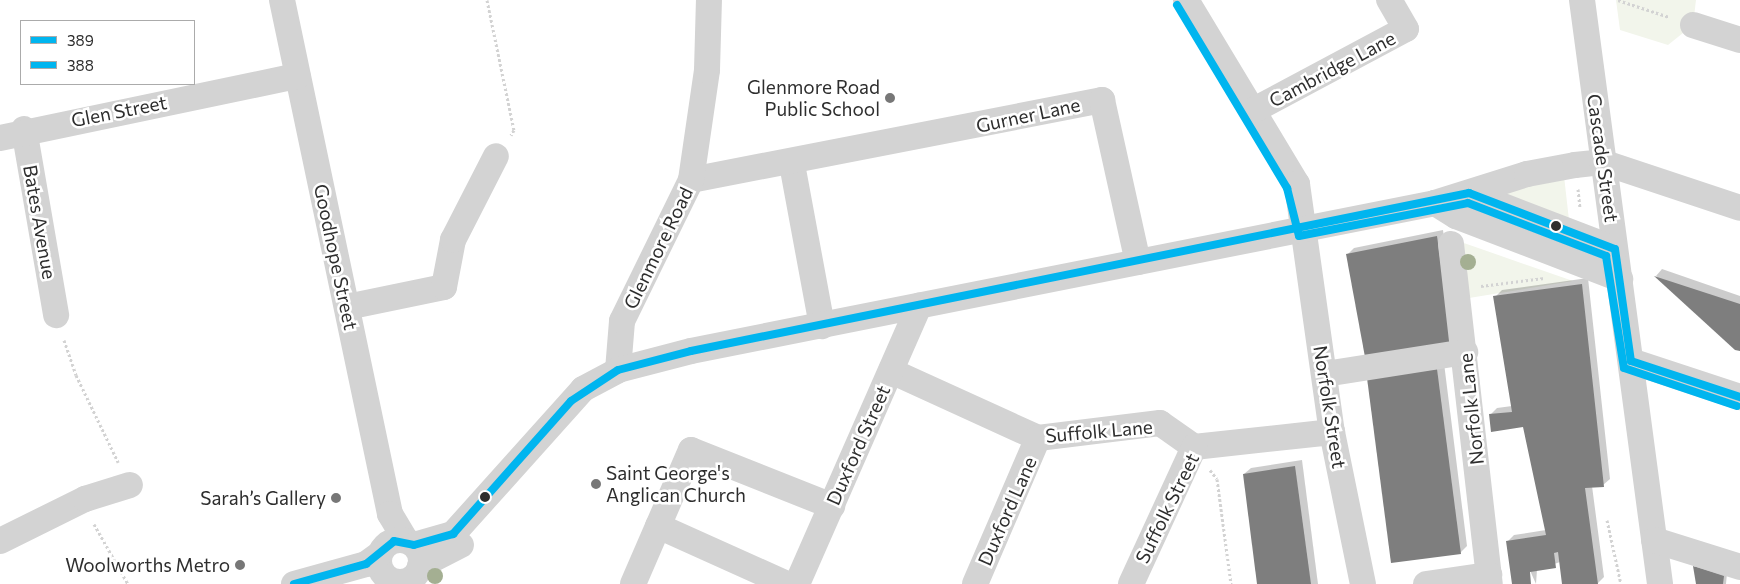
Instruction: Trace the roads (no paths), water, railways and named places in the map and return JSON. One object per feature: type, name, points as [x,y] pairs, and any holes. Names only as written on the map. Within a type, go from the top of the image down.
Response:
[{"type":"street","name":"Goodhope Street","points":[[282,0],[401,566]]},
{"type":"street","name":"Glenmore Road","points":[[618,370],[622,321],[691,180],[707,70],[709,0]]},
{"type":"street","name":"Norfolk Street","points":[[1186,0],[1297,184],[1306,228],[1332,432],[1363,584]]},
{"type":"street","name":"Cambridge Lane","points":[[1254,110],[1406,29],[1389,0]]},
{"type":"street","name":"Cascade Street","points":[[1582,0],[1602,162],[1620,279],[1660,584]]},
{"type":"street","points":[[1693,25],[1740,40]]},
{"type":"street","name":"Glen Street","points":[[0,138],[24,129],[298,76]]},
{"type":"street","name":"Gurner Lane","points":[[691,180],[792,164],[1102,100],[1138,262]]},
{"type":"street","name":"Bates Avenue","points":[[24,129],[56,315]]},
{"type":"street","points":[[346,307],[444,287],[453,240],[496,156]]},
{"type":"street","points":[[356,584],[460,546],[481,527],[526,468],[526,455],[583,389],[618,370],[822,326],[1435,203],[1528,174],[1602,162],[1740,208]]},
{"type":"street","points":[[792,164],[822,326]]},
{"type":"street","points":[[1468,193],[1615,249]]},
{"type":"street","points":[[1435,203],[1456,216],[1620,279]]},
{"type":"street","name":"Norfolk Lane","points":[[1451,244],[1490,580]]},
{"type":"street","name":"Duxford Street","points":[[799,583],[920,306]]},
{"type":"street","points":[[1324,374],[1465,352]]},
{"type":"street","points":[[1631,361],[1740,397]]},
{"type":"street","name":"Suffolk Lane","points":[[891,371],[1038,438],[1160,423],[1194,447]]},
{"type":"street","name":"Suffolk Street","points":[[1131,584],[1194,447],[1332,432]]},
{"type":"street","name":"Duxford Lane","points":[[975,584],[1038,438]]},
{"type":"street","points":[[633,584],[691,450],[832,506]]},
{"type":"street","points":[[0,541],[85,499],[130,485]]},
{"type":"street","points":[[658,526],[799,583]]},
{"type":"street","points":[[1654,540],[1740,567]]},
{"type":"street","points":[[294,584],[366,564],[401,566]]},
{"type":"street","points":[[1426,584],[1490,580]]},
{"type":"place","name":"Glenmore Road Public School","points":[[890,98]]},
{"type":"place","name":"Saint George's Anglican Church","points":[[596,484]]},
{"type":"place","name":"Sarah’s Gallery","points":[[336,498]]},
{"type":"place","name":"Woolworths Metro","points":[[240,565]]}]
